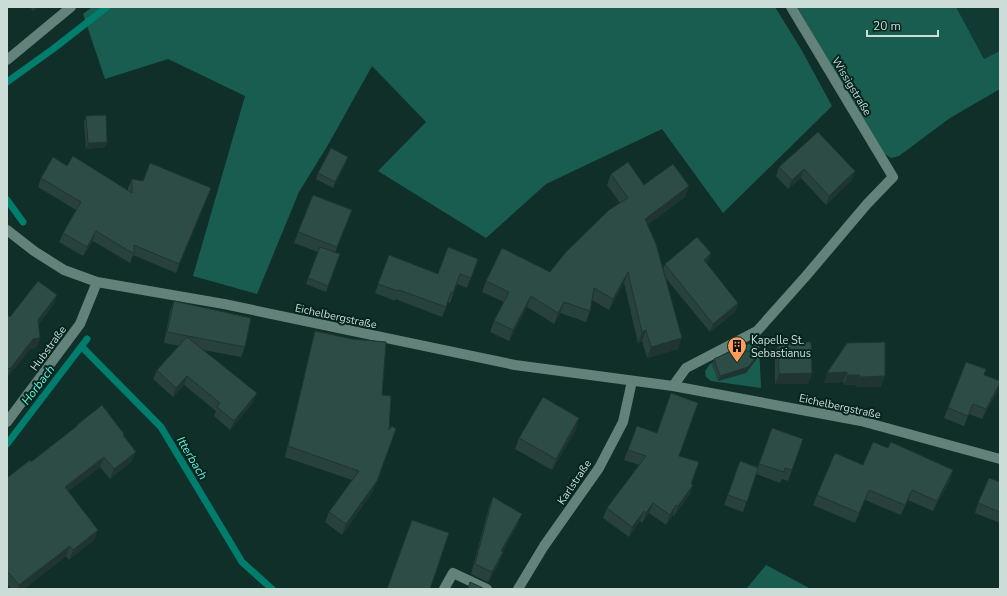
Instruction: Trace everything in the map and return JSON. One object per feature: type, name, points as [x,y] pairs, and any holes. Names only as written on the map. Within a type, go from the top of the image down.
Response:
[{"type":"street","points":[[7,60],[71,7]]},
{"type":"street","name":"Wissigstraße","points":[[673,386],[686,368],[757,331],[867,204],[893,177],[791,7]]},
{"type":"street","name":"Eichelbergstraße","points":[[7,230],[34,251],[64,270],[97,282],[224,304],[515,365],[673,386],[861,421],[1000,459]]},
{"type":"street","name":"Hubstraße","points":[[7,422],[80,324],[97,282]]},
{"type":"street","name":"Karlstraße","points":[[518,589],[544,546],[599,468],[623,422],[632,381]]},
{"type":"street","points":[[444,589],[453,573],[488,589]]},
{"type":"shaded area","points":[[956,7],[1000,7],[1000,51],[984,59]]},
{"type":"green space","points":[[92,7],[775,7],[801,49],[832,106],[723,213],[662,129],[546,184],[486,238],[378,171],[426,122],[372,66],[328,145],[299,192],[257,294],[193,276],[245,96],[168,59],[105,79],[83,14]]},
{"type":"green space","points":[[797,7],[956,7],[984,59],[1000,51],[1000,89],[950,118],[899,156],[891,158],[882,152]]},
{"type":"green space","points":[[753,342],[759,344],[761,388],[711,381],[706,377],[705,371],[710,364]]},
{"type":"green space","points":[[766,565],[811,589],[746,589]]},
{"type":"building","points":[[106,115],[107,142],[88,143],[86,116]]},
{"type":"building","points":[[818,132],[855,171],[829,196],[804,169],[792,180],[779,167]]},
{"type":"building","points":[[331,148],[348,157],[335,182],[318,173]]},
{"type":"building","points":[[73,156],[132,193],[132,179],[143,181],[150,163],[211,188],[179,264],[134,245],[134,254],[96,231],[87,247],[63,233],[81,202],[41,178],[53,157],[67,166]]},
{"type":"building","points":[[628,162],[644,185],[673,164],[689,186],[645,219],[656,244],[682,338],[651,347],[646,330],[642,332],[628,272],[613,299],[594,288],[590,311],[564,302],[558,313],[531,296],[513,330],[494,321],[509,292],[486,281],[502,248],[550,272],[566,252],[609,210],[628,198],[611,174]]},
{"type":"building","points":[[313,195],[352,210],[337,247],[298,232]]},
{"type":"building","points":[[697,237],[711,253],[704,260],[738,303],[713,324],[665,264]]},
{"type":"building","points":[[320,247],[340,254],[328,286],[308,278]]},
{"type":"building","points":[[448,247],[478,259],[471,278],[460,274],[453,293],[451,292],[446,307],[378,284],[389,255],[438,274]]},
{"type":"building","points":[[38,281],[57,295],[38,320],[40,338],[33,339],[10,369],[9,368],[7,370],[7,315],[10,317]]},
{"type":"building","points":[[174,301],[251,318],[245,347],[167,332]]},
{"type":"building","points":[[315,331],[352,339],[386,342],[382,395],[391,396],[389,430],[392,426],[396,429],[377,481],[346,524],[329,512],[359,471],[288,446]]},
{"type":"building","points":[[187,337],[257,393],[234,421],[217,407],[220,403],[187,376],[176,388],[157,370]]},
{"type":"building","points":[[811,342],[812,373],[779,374],[778,343]]},
{"type":"building","points":[[885,342],[885,376],[860,377],[860,375],[847,375],[847,372],[827,373],[847,343]]},
{"type":"building","points":[[739,348],[758,355],[748,367],[720,376],[714,359]]},
{"type":"building","points":[[966,362],[986,369],[984,375],[1000,381],[986,409],[973,404],[968,416],[948,408]]},
{"type":"building","points":[[671,393],[698,403],[679,456],[699,462],[691,484],[693,485],[678,506],[676,505],[670,515],[653,503],[646,513],[644,511],[632,527],[607,508],[646,456],[628,450],[637,426],[657,433]]},
{"type":"building","points":[[543,397],[579,418],[556,459],[519,438]]},
{"type":"building","points":[[102,405],[136,452],[114,469],[104,457],[65,487],[98,530],[73,550],[70,546],[19,585],[9,573],[7,574],[7,478],[30,460],[31,462]]},
{"type":"building","points":[[772,428],[803,439],[792,470],[785,468],[784,472],[759,464]]},
{"type":"building","points":[[873,442],[888,448],[891,442],[953,470],[937,501],[912,490],[905,505],[869,490],[859,513],[817,495],[835,453],[863,465]]},
{"type":"building","points":[[740,461],[758,468],[747,502],[728,495]]},
{"type":"building","points":[[989,478],[1000,482],[1000,512],[978,503]]},
{"type":"building","points":[[493,497],[522,514],[501,551],[503,552],[492,572],[475,564]]},
{"type":"building","points":[[412,520],[449,533],[430,589],[387,589]]},
{"type":"building","points":[[470,582],[483,588],[483,589],[468,589]]},
{"type":"waterway","points":[[7,82],[107,7]]},
{"type":"waterway","points":[[7,200],[23,222]]},
{"type":"waterway","name":"Horbach","points":[[7,444],[87,339]]},
{"type":"waterway","name":"Itterbach","points":[[82,347],[161,427],[242,562],[272,589]]},
{"type":"place","name":"Kapelle St. Sebastianus","points":[[737,363]]}]
